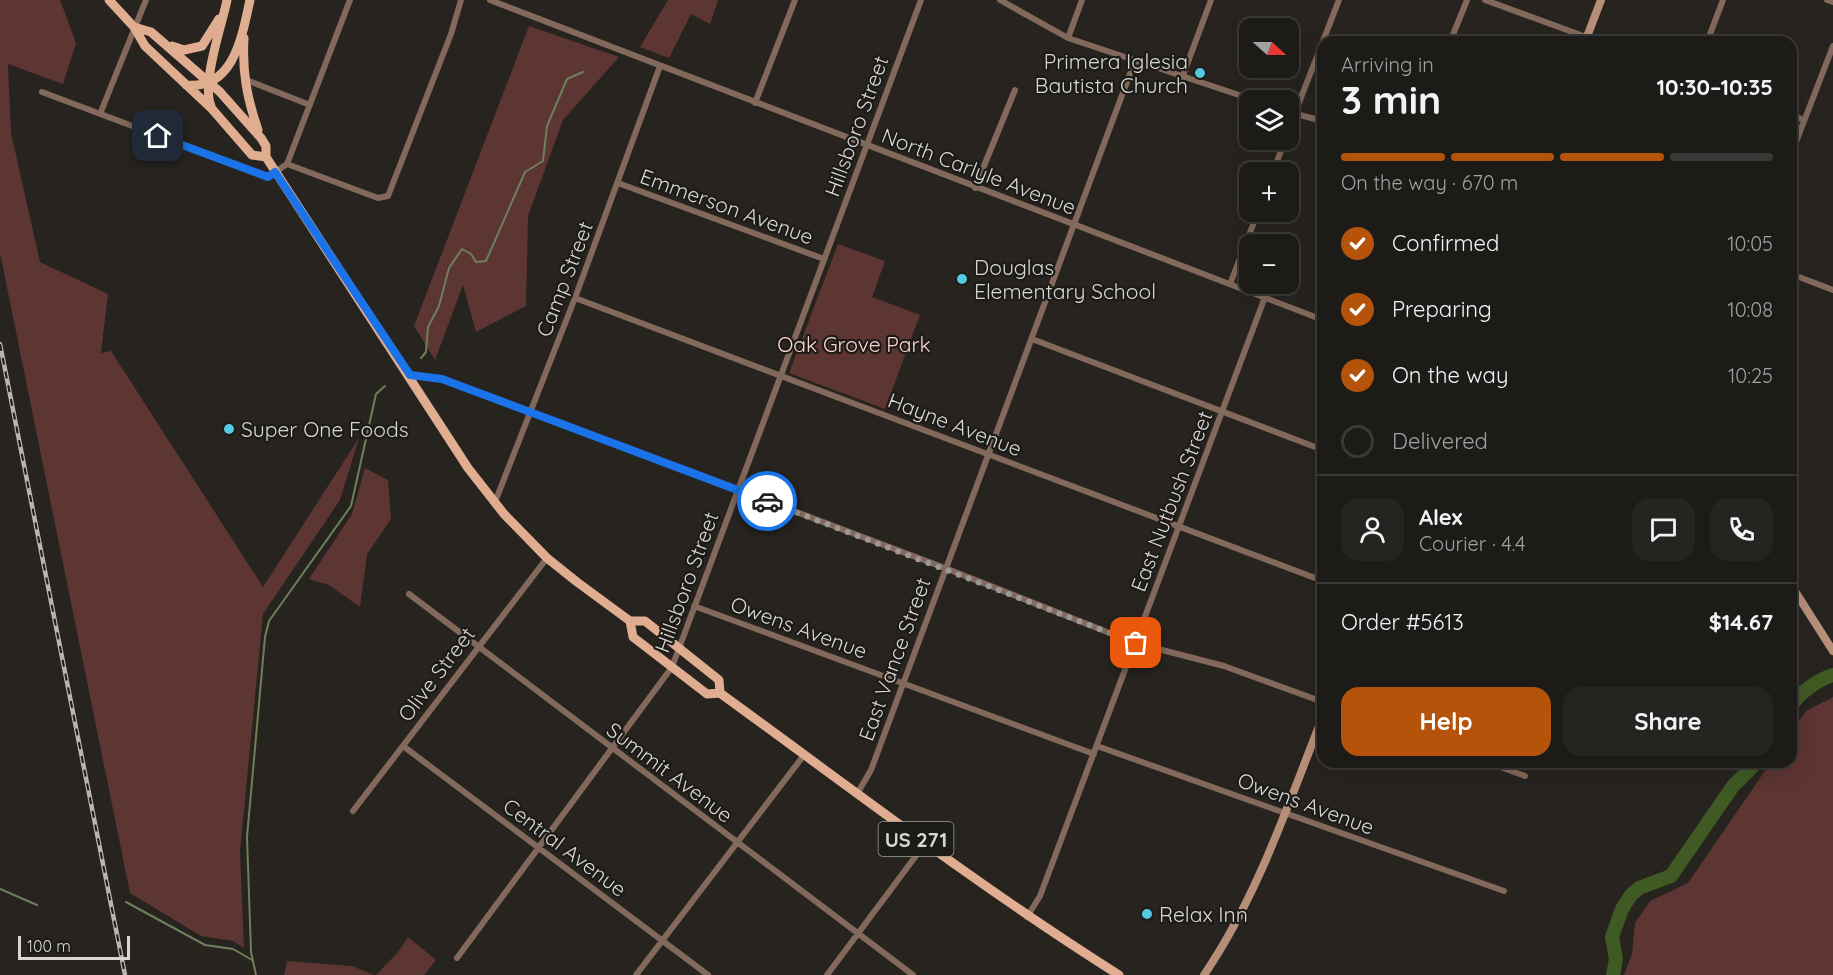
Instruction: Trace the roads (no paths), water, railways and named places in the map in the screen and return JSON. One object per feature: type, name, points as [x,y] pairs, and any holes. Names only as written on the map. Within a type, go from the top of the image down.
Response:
[{"type":"main road","name":"US 271","points":[[109,0],[134,27],[145,46],[212,109],[252,155],[266,157]]},
{"type":"main road","points":[[186,85],[209,82],[230,67],[244,27],[250,0]]},
{"type":"main road","points":[[1588,36],[1601,0]]},
{"type":"main road","points":[[163,42],[184,50],[202,46],[208,40],[226,3]]},
{"type":"main road","points":[[212,109],[208,97],[209,82],[226,3]]},
{"type":"main road","name":"US 271","points":[[134,27],[151,32],[209,82],[261,138],[266,146],[266,157],[275,172],[410,375],[468,468],[495,502],[547,558],[630,621],[645,621],[719,680],[720,693]]},
{"type":"main road","points":[[244,27],[244,79],[261,138]]},
{"type":"main road","points":[[1797,595],[1832,650]]},
{"type":"main road","name":"US 271","points":[[630,621],[633,637],[707,694],[720,693],[924,845],[1027,917],[1119,975]]},
{"type":"main road","points":[[1204,975],[1245,907],[1317,731]]},
{"type":"street","points":[[100,114],[146,0]]},
{"type":"street","points":[[42,92],[268,177],[287,164],[350,0]]},
{"type":"street","points":[[287,164],[378,198],[386,197],[392,190],[461,0]]},
{"type":"street","name":"North Carlyle Avenue","points":[[490,0],[755,104],[1317,318]]},
{"type":"street","points":[[755,104],[795,0]]},
{"type":"street","name":"Hillsboro Street","points":[[457,958],[613,750],[672,667],[921,0]]},
{"type":"street","points":[[999,0],[1068,38],[1134,63],[1239,95]]},
{"type":"street","points":[[1068,38],[1082,0]]},
{"type":"street","points":[[1182,78],[1211,0]]},
{"type":"street","points":[[1324,36],[1339,0]]},
{"type":"street","points":[[1452,36],[1467,0]]},
{"type":"street","points":[[1485,0],[1576,36]]},
{"type":"street","points":[[1709,36],[1723,0]]},
{"type":"street","points":[[1827,0],[1833,2]]},
{"type":"street","points":[[1797,139],[1833,46]]},
{"type":"street","points":[[1299,96],[1317,53]]},
{"type":"street","name":"East Vance Street","points":[[857,794],[871,770],[1134,63]]},
{"type":"street","name":"Camp Street","points":[[495,502],[575,298],[660,66]]},
{"type":"street","points":[[244,79],[310,105]]},
{"type":"street","points":[[975,188],[1015,90]]},
{"type":"street","points":[[1299,115],[1317,119]]},
{"type":"street","points":[[1797,117],[1804,120]]},
{"type":"street","name":"Emmerson Avenue","points":[[618,183],[824,259]]},
{"type":"street","points":[[1230,284],[1254,222]]},
{"type":"street","points":[[1797,276],[1833,290]]},
{"type":"street","name":"East Nutbush Street","points":[[1027,917],[1040,896],[1265,297]]},
{"type":"street","name":"Hayne Avenue","points":[[575,298],[1317,579]]},
{"type":"street","points":[[1032,339],[1317,448]]},
{"type":"street","points":[[410,375],[442,379],[945,568],[1136,643],[1224,666],[1317,700]]},
{"type":"street","name":"Olive Street","points":[[353,811],[547,558]]},
{"type":"street","name":"Summit Avenue","points":[[409,594],[913,975]]},
{"type":"street","name":"Owens Avenue","points":[[694,606],[1094,754]]},
{"type":"street","name":"Central Avenue","points":[[403,746],[708,975]]},
{"type":"street","name":"Owens Avenue","points":[[1097,746],[1504,891]]},
{"type":"street","points":[[636,975],[804,754]]},
{"type":"street","points":[[1503,768],[1525,776]]},
{"type":"street","points":[[827,975],[924,845]]},
{"type":"waterway","points":[[421,358],[426,352],[428,327],[439,306],[449,268],[462,249],[471,254],[476,262],[486,261],[525,172],[543,161],[547,126],[567,79],[583,72]]},
{"type":"waterway","points":[[256,975],[251,952],[247,837],[265,637],[269,621],[351,506],[376,394],[385,386]]},
{"type":"waterway","points":[[1797,698],[1810,687],[1833,675]]},
{"type":"waterway","points":[[1613,975],[1616,959],[1612,937],[1622,909],[1631,895],[1639,888],[1671,876],[1733,786],[1751,768]]},
{"type":"waterway","points":[[0,889],[37,905]]},
{"type":"waterway","points":[[126,902],[205,945],[233,949],[252,960]]},
{"type":"railway","points":[[0,344],[125,975]]},
{"type":"place","name":"Primera Iglesia Bautista Church","points":[[1200,73]]},
{"type":"place","name":"Douglas Elementary School","points":[[962,279]]},
{"type":"place","name":"Super One Foods","points":[[229,429]]},
{"type":"place","name":"Relax Inn","points":[[1147,914]]},
{"type":"park label","name":"Oak Grove Park","points":[[854,344]]}]
